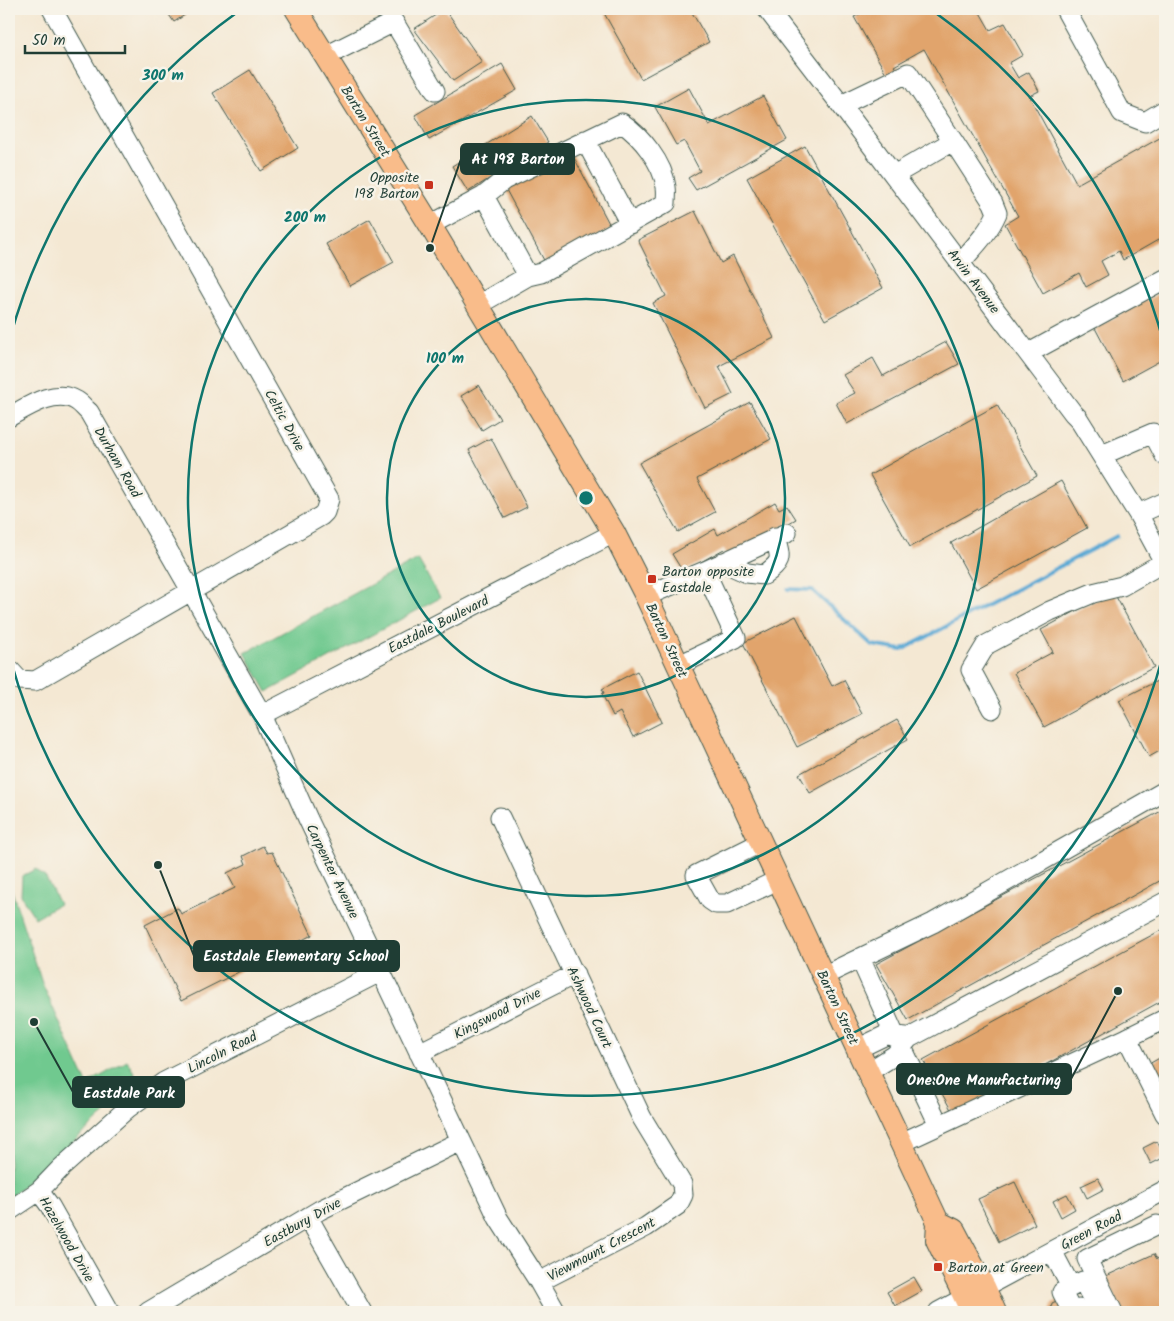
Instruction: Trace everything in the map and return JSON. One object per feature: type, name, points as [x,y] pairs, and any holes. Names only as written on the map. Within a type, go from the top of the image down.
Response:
[{"type":"main road","name":"Barton Street","points":[[296,9],[430,224],[614,533],[679,665],[760,843],[938,1222],[937,1240],[973,1299],[995,1312]]},
{"type":"street","name":"Celtic Drive","points":[[9,668],[19,680],[35,681],[321,516],[325,512],[329,499],[52,9]]},
{"type":"street","name":"Arvin Avenue","points":[[767,9],[1078,418],[1138,514],[1165,563]]},
{"type":"street","points":[[1065,9],[1122,113],[1145,122],[1165,110]]},
{"type":"street","points":[[326,56],[400,15],[435,91]]},
{"type":"street","points":[[841,105],[908,73],[993,203],[997,213],[994,222],[960,263]]},
{"type":"street","points":[[430,224],[484,196],[504,180],[622,123],[634,131],[655,159],[666,186],[666,204],[541,273],[528,276],[478,305]]},
{"type":"street","points":[[586,140],[630,224]]},
{"type":"street","points":[[894,175],[953,141]]},
{"type":"street","points":[[484,196],[528,276]]},
{"type":"street","points":[[1029,353],[1165,279]]},
{"type":"street","name":"Durham Road","points":[[9,417],[45,398],[67,397],[77,401],[89,412],[191,591]]},
{"type":"street","points":[[1102,455],[1159,430],[1165,456]]},
{"type":"street","points":[[1138,514],[1165,502]]},
{"type":"street","name":"Eastdale Boulevard","points":[[262,715],[614,533]]},
{"type":"street","points":[[646,596],[705,571],[723,562],[781,535],[778,565],[764,575],[747,573],[723,562]]},
{"type":"street","points":[[992,709],[971,670],[986,644],[1050,611],[1093,593],[1122,586],[1165,563]]},
{"type":"street","points":[[679,665],[736,638],[705,571]]},
{"type":"street","name":"Carpenter Avenue","points":[[191,591],[262,715],[308,820],[498,1218],[556,1312]]},
{"type":"street","points":[[823,976],[933,922],[1165,791]]},
{"type":"street","name":"Ashwood Court","points":[[500,817],[642,1118],[682,1184],[683,1195]]},
{"type":"street","points":[[760,843],[696,875],[710,900],[716,904],[728,904],[778,880]]},
{"type":"street","points":[[868,1072],[895,1055],[902,1040],[1165,902]]},
{"type":"street","points":[[860,958],[902,1040],[939,1125]]},
{"type":"street","name":"Lincoln Road","points":[[9,1211],[39,1191],[61,1168],[128,1108],[164,1082],[380,972]]},
{"type":"street","name":"Kingswood Drive","points":[[419,1053],[575,974]]},
{"type":"street","points":[[901,1143],[1165,1019]]},
{"type":"street","points":[[857,1049],[886,1036],[902,1040]]},
{"type":"street","points":[[1127,1038],[1165,1114]]},
{"type":"street","name":"Eastbury Drive","points":[[148,1312],[308,1217],[461,1141]]},
{"type":"street","name":"Green Road","points":[[938,1312],[973,1299],[1052,1250],[1165,1190]]},
{"type":"street","name":"Hazelwood Drive","points":[[39,1191],[50,1206],[110,1312]]},
{"type":"street","name":"Viewmount Crescent","points":[[539,1282],[646,1227],[678,1205],[683,1195]]},
{"type":"street","points":[[308,1217],[362,1312]]},
{"type":"street","points":[[1113,1218],[1125,1240]]},
{"type":"street","points":[[1113,1312],[1087,1259],[1157,1225]]},
{"type":"street","points":[[1052,1250],[1071,1287],[1083,1281],[1090,1306]]},
{"type":"green space","points":[[418,559],[440,598],[267,692],[245,653]]},
{"type":"green space","points":[[36,869],[46,878],[59,904],[35,918],[21,896],[22,876]]},
{"type":"green space","points":[[9,882],[42,983],[87,1084],[127,1061],[135,1074],[109,1110],[9,1198]]},
{"type":"building","points":[[165,9],[194,9],[174,22]]},
{"type":"building","points":[[445,9],[482,62],[453,81],[414,29]]},
{"type":"building","points":[[611,9],[690,9],[709,42],[641,79],[604,13]]},
{"type":"building","points":[[869,9],[978,9],[990,30],[1005,23],[1023,55],[1009,63],[1018,78],[1029,72],[1039,91],[1029,96],[1077,184],[1165,135],[1165,236],[1123,260],[1119,251],[1101,261],[1108,275],[1086,287],[1079,273],[1043,293],[1005,224],[1018,216],[924,49],[894,66],[897,70],[887,75],[854,17]]},
{"type":"building","points":[[502,64],[517,90],[429,140],[415,115]]},
{"type":"building","points":[[250,70],[298,148],[261,171],[213,93]]},
{"type":"building","points":[[689,88],[709,125],[763,96],[787,140],[696,190],[688,178],[700,171],[684,141],[676,145],[655,107]]},
{"type":"building","points":[[532,116],[548,142],[468,192],[452,166]]},
{"type":"building","points":[[805,146],[883,288],[825,320],[747,178]]},
{"type":"building","points":[[571,152],[612,229],[546,264],[505,188]]},
{"type":"building","points":[[695,211],[721,263],[733,256],[774,338],[719,366],[733,394],[705,408],[653,303],[666,296],[638,240]]},
{"type":"building","points":[[370,219],[394,262],[350,286],[326,244]]},
{"type":"building","points":[[1165,290],[1165,358],[1123,381],[1095,328]]},
{"type":"building","points":[[946,342],[959,364],[847,424],[836,403],[855,393],[843,375],[873,358],[883,376]]},
{"type":"building","points":[[479,385],[500,419],[482,430],[461,396]]},
{"type":"building","points":[[750,402],[771,439],[697,479],[715,512],[678,532],[639,463]]},
{"type":"building","points":[[997,405],[1037,476],[910,547],[870,475]]},
{"type":"building","points":[[491,438],[527,507],[505,518],[469,450]]},
{"type":"building","points":[[1061,481],[1087,528],[976,589],[951,543]]},
{"type":"building","points":[[775,502],[779,509],[787,505],[796,519],[729,557],[724,549],[683,572],[672,554],[715,529],[718,535]]},
{"type":"building","points":[[1113,591],[1154,667],[1044,727],[1014,673],[1053,652],[1041,630]]},
{"type":"building","points":[[796,616],[832,686],[844,680],[862,714],[797,747],[743,643]]},
{"type":"building","points":[[637,671],[662,722],[633,737],[620,712],[613,716],[602,694],[604,693],[602,689]]},
{"type":"building","points":[[1165,677],[1165,748],[1149,757],[1119,700]]},
{"type":"building","points":[[897,720],[908,739],[810,793],[799,774]]},
{"type":"building","points":[[1165,809],[1165,878],[908,1020],[876,964]]},
{"type":"building","points":[[263,846],[267,853],[272,852],[312,935],[181,1001],[145,925],[178,908],[181,914],[235,888],[227,873],[246,864],[243,856]]},
{"type":"building","points":[[1165,928],[1165,999],[954,1115],[923,1060]]},
{"type":"building","points":[[1165,1055],[1165,1098],[1147,1065]]},
{"type":"building","points":[[1157,1141],[1165,1157],[1151,1164],[1143,1148]]},
{"type":"building","points":[[1098,1178],[1104,1189],[1087,1198],[1081,1186]]},
{"type":"building","points":[[1015,1182],[1035,1224],[999,1242],[978,1199]]},
{"type":"building","points":[[1067,1194],[1075,1209],[1061,1217],[1053,1201]]},
{"type":"building","points":[[1154,1254],[1157,1259],[1165,1255],[1165,1312],[1122,1312],[1106,1276]]},
{"type":"building","points":[[914,1277],[922,1291],[895,1306],[887,1292]]},
{"type":"building","points":[[1061,1299],[1069,1312],[1050,1312],[1052,1303]]},
{"type":"waterway","points":[[788,589],[812,590],[872,645],[902,650],[1117,536]]},
{"type":"place","name":"Opposite 198 Barton","points":[[429,185]]},
{"type":"place","name":"At 198 Barton","points":[[430,248]]},
{"type":"place","name":"Barton opposite Eastdale","points":[[652,579]]},
{"type":"place","name":"Eastdale Elementary School","points":[[158,865]]},
{"type":"place","name":"One:One Manufacturing","points":[[1118,991]]},
{"type":"place","name":"Eastdale Park","points":[[34,1022]]},
{"type":"place","name":"Barton at Green","points":[[938,1267]]}]
